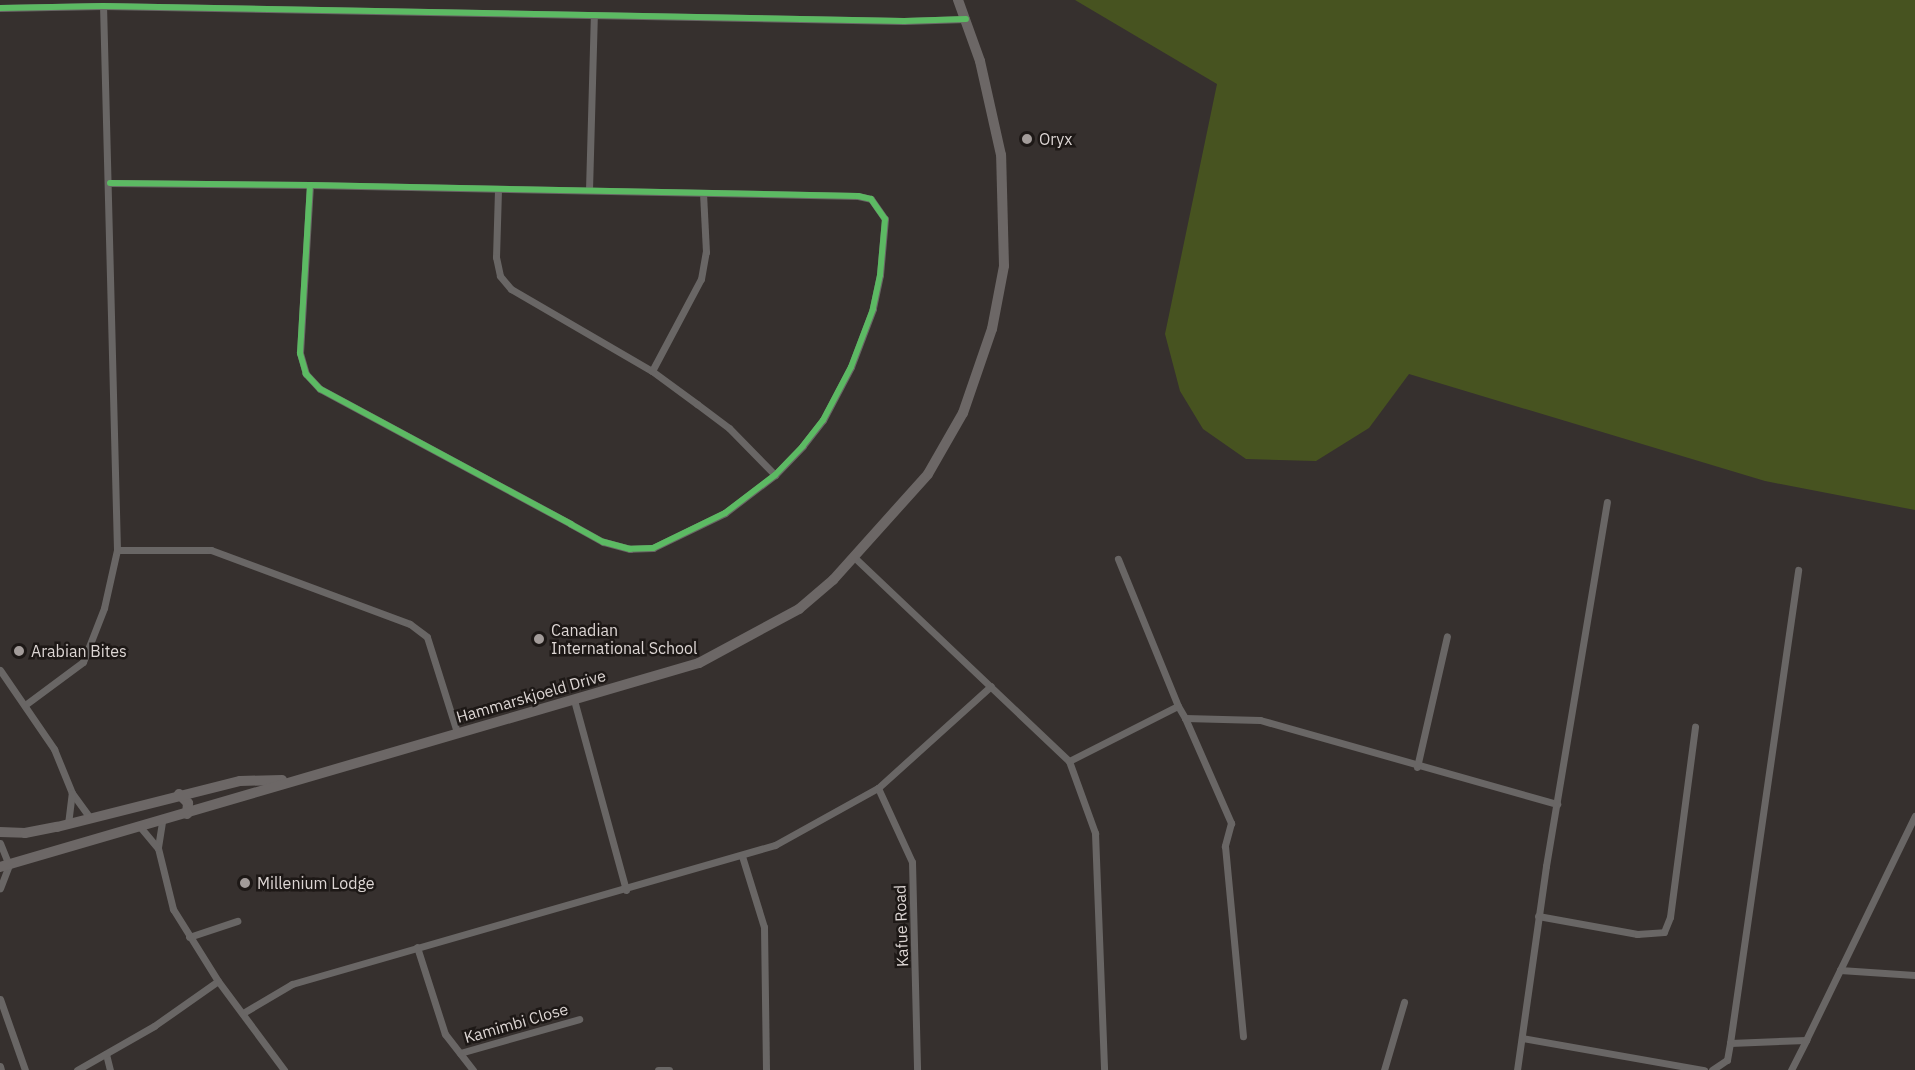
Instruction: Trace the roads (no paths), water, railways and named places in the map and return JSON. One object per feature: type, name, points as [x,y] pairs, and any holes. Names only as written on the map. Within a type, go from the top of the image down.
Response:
[{"type":"main road","name":"Hammarskjoeld Drive","points":[[4,866],[162,822],[298,779],[699,663],[758,634],[799,609],[855,558],[921,483],[949,440],[963,413],[992,329],[1004,266],[1001,155],[966,19],[958,0]]},
{"type":"main road","name":"Hammarskjoeld Drive","points":[[0,832],[25,833],[68,824],[179,794],[240,781],[298,779]]},
{"type":"main road","points":[[179,794],[188,803],[188,814]]},
{"type":"street","points":[[0,8],[103,6],[966,19]]},
{"type":"street","points":[[26,705],[82,662],[104,608],[117,550],[110,183],[103,6]]},
{"type":"street","points":[[589,190],[594,15]]},
{"type":"street","points":[[110,183],[310,185],[858,196],[871,199],[885,219],[873,309],[851,367],[824,420],[775,475],[725,513],[686,535],[653,548],[630,549],[603,542],[320,388],[306,374],[300,352],[310,185]]},
{"type":"street","points":[[498,190],[496,257],[500,276],[511,289],[651,371],[729,428],[775,475]]},
{"type":"street","points":[[651,371],[701,279],[706,252],[704,194]]},
{"type":"street","points":[[1517,1070],[1538,916],[1607,502]]},
{"type":"street","points":[[117,550],[211,550],[410,624],[428,637],[457,732]]},
{"type":"street","points":[[855,558],[1069,761],[1095,833],[1104,1070]]},
{"type":"street","points":[[1118,559],[1178,706],[1232,823],[1225,846],[1243,1036]]},
{"type":"street","points":[[1712,1070],[1727,1060],[1730,1043],[1797,570]]},
{"type":"street","points":[[1417,767],[1447,636]]},
{"type":"street","points":[[0,670],[54,749],[72,793],[90,818]]},
{"type":"street","points":[[243,1013],[292,984],[626,890],[775,845],[878,788],[991,686]]},
{"type":"street","points":[[574,700],[626,890]]},
{"type":"street","points":[[1069,761],[1178,706]]},
{"type":"street","points":[[1185,718],[1260,720],[1417,767],[1527,793],[1557,804]]},
{"type":"street","points":[[1538,916],[1637,934],[1664,932],[1670,917],[1695,727]]},
{"type":"street","name":"Kafue Road","points":[[878,788],[912,862],[917,1070]]},
{"type":"street","points":[[68,824],[72,793]]},
{"type":"street","points":[[1791,1070],[1915,816]]},
{"type":"street","points":[[162,822],[158,848],[173,909],[218,981],[284,1070]]},
{"type":"street","points":[[141,828],[158,848]]},
{"type":"street","points":[[0,843],[4,866],[0,888]]},
{"type":"street","points":[[742,856],[764,927],[766,1070]]},
{"type":"street","points":[[189,937],[237,921]]},
{"type":"street","points":[[417,948],[437,1016],[473,1070]]},
{"type":"street","points":[[1840,970],[1915,975]]},
{"type":"street","points":[[77,1070],[106,1054],[218,981]]},
{"type":"street","points":[[0,999],[26,1070]]},
{"type":"street","points":[[1384,1070],[1404,1002]]},
{"type":"street","name":"Kamimbi Close","points":[[460,1053],[579,1019]]},
{"type":"street","points":[[1522,1038],[1704,1070]]},
{"type":"street","points":[[1730,1043],[1806,1040]]},
{"type":"street","points":[[106,1054],[110,1070]]},
{"type":"street","points":[[1659,1070],[1661,1061]]},
{"type":"street","points":[[0,1066],[1,1070]]},
{"type":"street","points":[[658,1070],[669,1070]]},
{"type":"place","name":"Oryx","points":[[1027,139]]},
{"type":"place","name":"Canadian International School","points":[[539,639]]},
{"type":"place","name":"Arabian Bites","points":[[19,651]]},
{"type":"place","name":"Millenium Lodge","points":[[245,883]]}]
